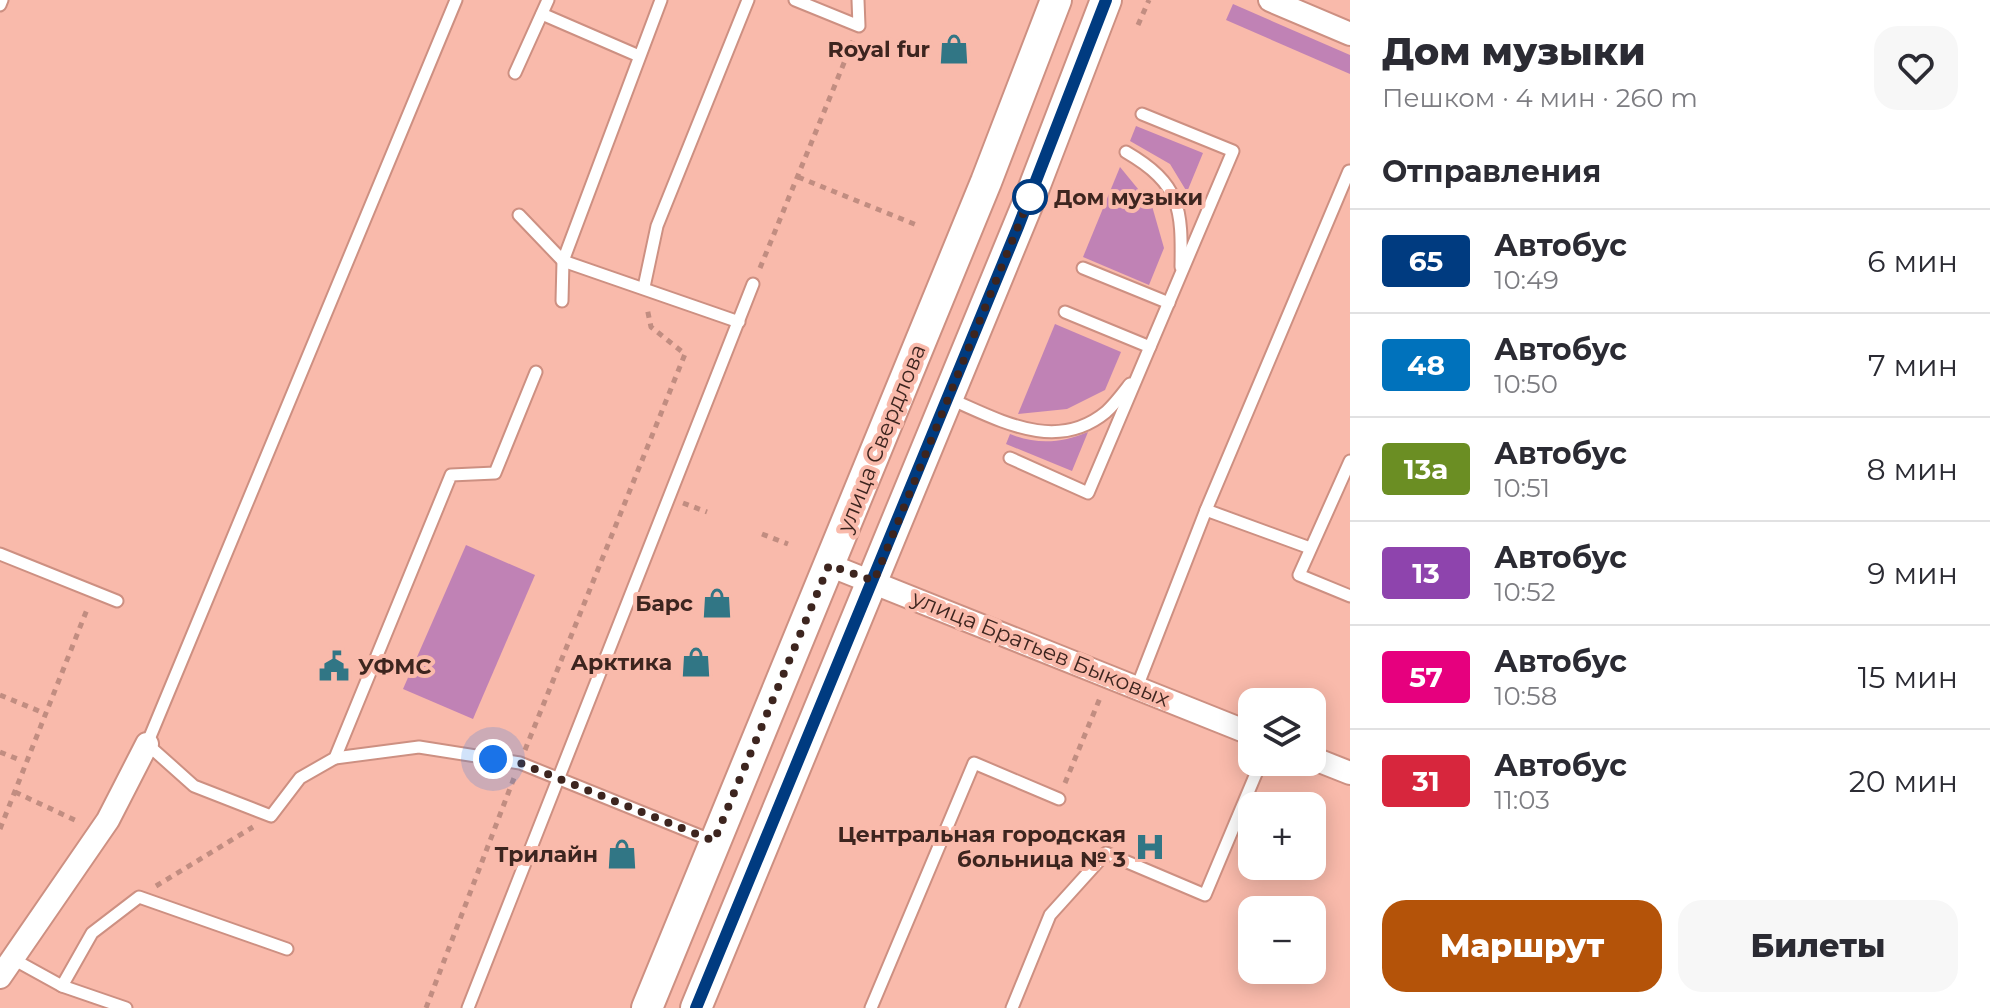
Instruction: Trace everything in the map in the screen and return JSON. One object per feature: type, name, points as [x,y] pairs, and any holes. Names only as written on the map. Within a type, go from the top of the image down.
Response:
[{"type":"main road","name":"улица Свердлова","points":[[647,1008],[986,182],[1056,0]]},
{"type":"main road","name":"улица Свердлова","points":[[696,1008],[874,581],[1106,0]]},
{"type":"street","points":[[1274,1],[1350,34]]},
{"type":"street","name":"улица Братьев Быковых","points":[[829,565],[1238,728]]},
{"type":"street","points":[[6,968],[99,832],[147,744]]},
{"type":"street","points":[[1326,764],[1350,773]]},
{"type":"lane","points":[[456,0],[147,744],[194,786],[271,816],[300,778],[335,758],[419,747],[520,763],[714,841]]},
{"type":"lane","points":[[515,73],[548,0]]},
{"type":"lane","points":[[562,301],[563,261],[661,0]]},
{"type":"lane","points":[[644,287],[657,226],[748,0]]},
{"type":"lane","points":[[795,0],[859,26],[858,0]]},
{"type":"lane","points":[[542,14],[639,56]]},
{"type":"lane","points":[[1010,458],[1088,493],[1233,151],[1142,114]]},
{"type":"lane","points":[[1126,152],[1164,180],[1182,213],[1181,276]]},
{"type":"lane","points":[[1137,687],[1206,510],[1349,171]]},
{"type":"lane","points":[[519,215],[563,261],[739,322]]},
{"type":"lane","points":[[1083,268],[1169,303]]},
{"type":"lane","points":[[468,1008],[560,781],[753,284]]},
{"type":"lane","points":[[1065,312],[1150,347]]},
{"type":"lane","points":[[335,758],[451,475],[495,473],[536,372]]},
{"type":"lane","points":[[948,397],[1029,432],[1065,432],[1105,413],[1139,374]]},
{"type":"lane","points":[[1350,461],[1299,575],[1350,596]]},
{"type":"lane","points":[[1206,510],[1310,548]]},
{"type":"lane","points":[[0,554],[117,601]]},
{"type":"lane","points":[[871,1008],[974,763],[1059,799]]},
{"type":"lane","points":[[1012,1008],[1050,915],[1106,853],[1205,895],[1255,776]]},
{"type":"lane","points":[[62,986],[92,933],[139,897],[287,949]]},
{"type":"lane","points":[[6,968],[126,1008]]},
{"type":"path","points":[[1138,25],[1149,0]]},
{"type":"path","points":[[753,284],[859,26]]},
{"type":"path","points":[[797,177],[919,226]]},
{"type":"path","points":[[426,1008],[520,763],[685,354],[651,327],[644,287]]},
{"type":"path","points":[[670,498],[707,512]]},
{"type":"path","points":[[762,534],[788,544]]},
{"type":"path","points":[[0,829],[94,591]]},
{"type":"path","points":[[0,695],[39,711]]},
{"type":"path","points":[[1059,799],[1100,698]]},
{"type":"path","points":[[0,752],[20,760]]},
{"type":"path","points":[[15,792],[99,832]]},
{"type":"path","points":[[139,897],[271,816]]},
{"type":"shaded area","points":[[1233,4],[1350,55],[1350,74],[1226,20]]},
{"type":"shaded area","points":[[1136,126],[1203,153],[1187,192],[1170,164],[1130,141]]},
{"type":"shaded area","points":[[1120,167],[1152,206],[1164,248],[1149,285],[1083,257]]},
{"type":"shaded area","points":[[1055,324],[1121,352],[1105,390],[1067,409],[1018,414]]},
{"type":"shaded area","points":[[1088,432],[1072,471],[1006,444],[1010,434],[1049,441]]},
{"type":"shaded area","points":[[466,545],[535,575],[473,719],[403,689]]},
{"type":"bus line","name":"65","points":[[696,1008],[1018,227],[1106,0]]},
{"type":"place","name":"Royal fur","points":[[954,49]]},
{"type":"place","name":"Дом музыки","points":[[1030,197]]},
{"type":"place","name":"Барс","points":[[717,603]]},
{"type":"place","name":"Арктика","points":[[696,662]]},
{"type":"place","name":"УФМС","points":[[334,666]]},
{"type":"place","name":"Центральная городская больница № 3","points":[[1150,847]]},
{"type":"place","name":"Трилайн","points":[[622,854]]},
{"type":"route","points":[[493,759],[520,763],[714,841],[829,565],[874,581],[1030,197]]}]
